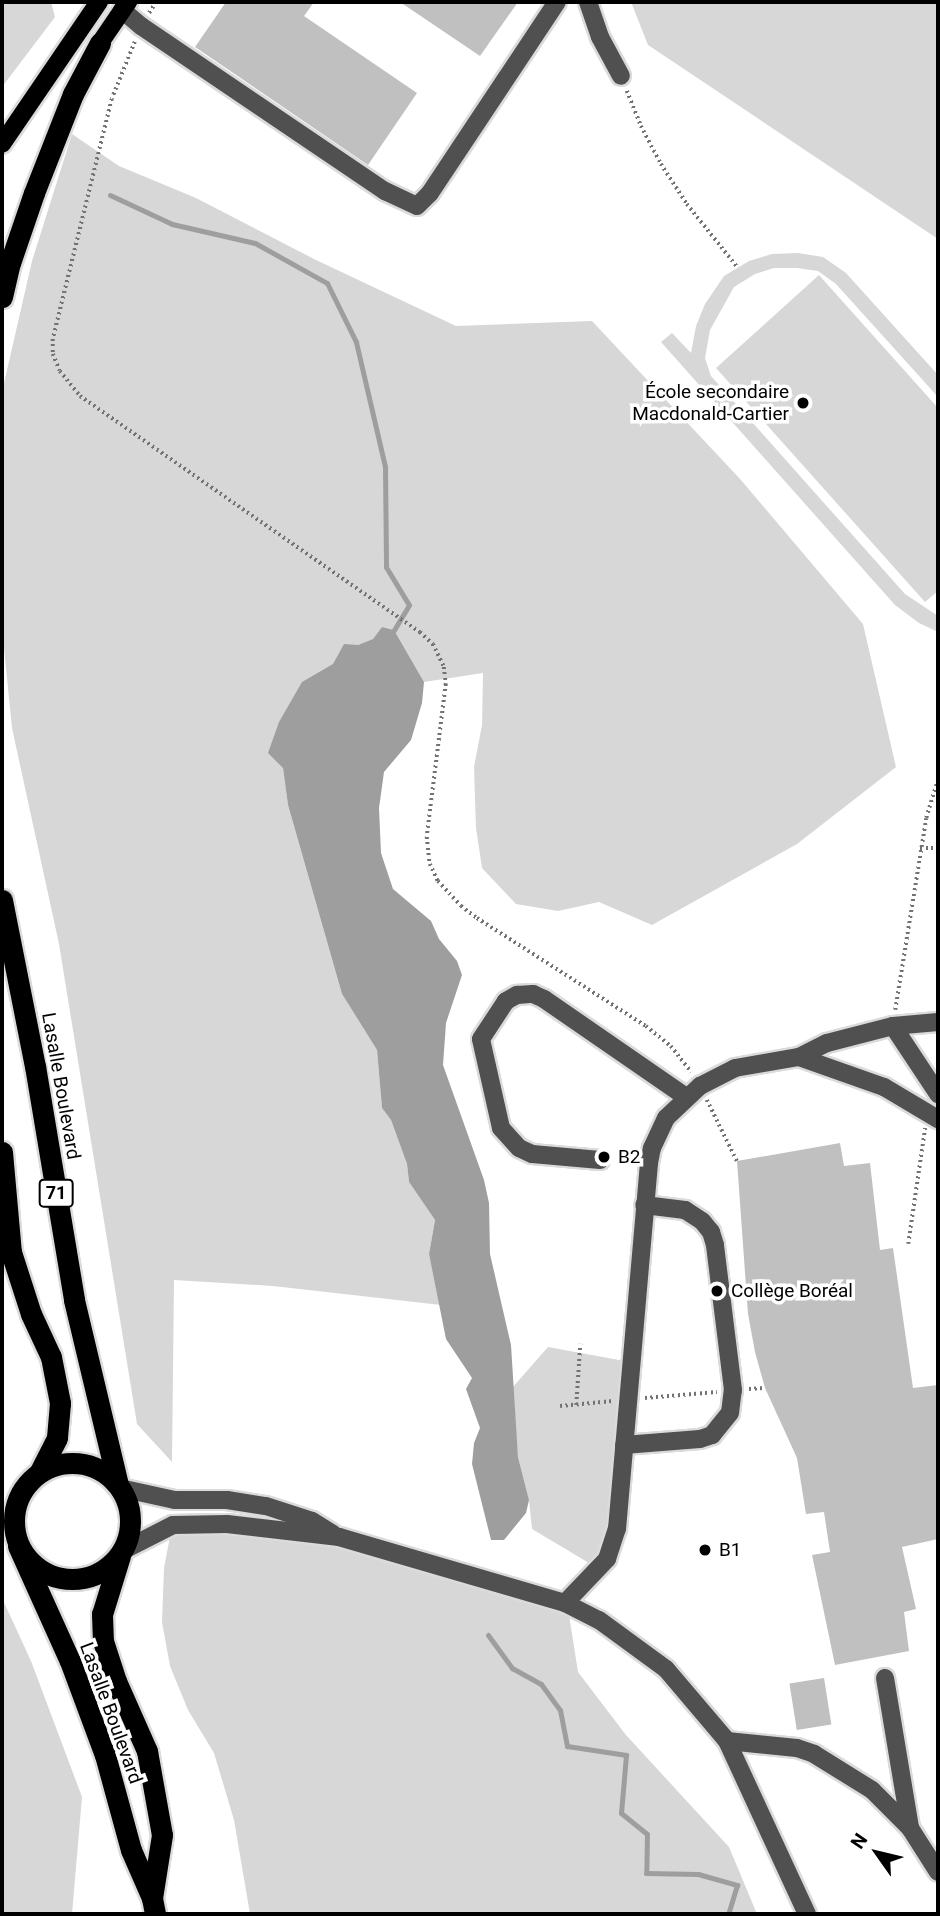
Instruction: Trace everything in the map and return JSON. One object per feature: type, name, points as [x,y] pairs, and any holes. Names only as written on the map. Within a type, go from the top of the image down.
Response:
[{"type":"highway","points":[[2,297],[9,262],[34,193],[73,94],[100,43]]},
{"type":"highway","name":"Lasalle Boulevard","points":[[2,900],[35,1066],[74,1300],[119,1486]]},
{"type":"highway","points":[[2,1152],[11,1252],[31,1314],[51,1357],[60,1403],[57,1438],[39,1473],[27,1484],[14,1513],[18,1546],[28,1560],[41,1571],[58,1578],[75,1580],[108,1568],[121,1553],[131,1519],[119,1486],[106,1473],[90,1465],[64,1464],[39,1473]]},
{"type":"highway","name":"Lasalle Boulevard","points":[[18,1546],[70,1661],[105,1755],[131,1850],[153,1906]]},
{"type":"highway","name":"Lasalle Boulevard","points":[[121,1553],[102,1614],[103,1641],[149,1763],[162,1835],[153,1906]]},
{"type":"main road","points":[[2,144],[99,2]]},
{"type":"main road","points":[[100,43],[125,6]]},
{"type":"street","points":[[125,6],[141,26],[385,191],[417,206],[430,193],[557,2]]},
{"type":"street","points":[[587,2],[600,37],[621,76]]},
{"type":"street","points":[[600,1160],[532,1154],[519,1148],[501,1128],[481,1039],[506,1001],[525,994],[544,999],[692,1091]]},
{"type":"street","points":[[565,1603],[598,1571],[613,1545],[644,1205],[652,1148],[666,1118],[692,1091],[735,1068],[799,1058],[827,1043],[893,1026],[938,1022]]},
{"type":"street","points":[[893,1026],[938,1094]]},
{"type":"street","points":[[799,1058],[884,1087],[933,1116]]},
{"type":"street","points":[[624,1445],[700,1439],[712,1435],[730,1413],[733,1390],[715,1245],[710,1232],[702,1221],[685,1210],[644,1205]]},
{"type":"street","points":[[119,1486],[175,1500],[227,1500],[266,1506],[312,1521],[339,1537]]},
{"type":"street","points":[[121,1553],[173,1525],[227,1524],[339,1537],[565,1603],[599,1620],[666,1669],[727,1741],[807,1914]]},
{"type":"street","points":[[885,1678],[910,1828]]},
{"type":"street","points":[[727,1741],[797,1748],[814,1754],[872,1790],[910,1828],[938,1872]]},
{"type":"path","points":[[156,2],[141,26],[112,99],[53,340],[53,354],[60,370],[80,396],[433,644],[444,667],[446,684],[427,837],[430,864],[439,881],[461,906],[477,918],[646,1026],[671,1046],[692,1091],[737,1161]]},
{"type":"path","points":[[621,76],[641,126],[661,164],[687,204],[738,268]]},
{"type":"path","points":[[893,1026],[920,848],[938,779]]},
{"type":"path","points":[[920,848],[938,848]]},
{"type":"path","points":[[908,1244],[933,1116]]},
{"type":"path","points":[[576,1405],[580,1344]]},
{"type":"path","points":[[561,1406],[765,1388]]},
{"type":"shaded area","points":[[2,2],[51,2],[55,17],[2,87]]},
{"type":"shaded area","points":[[631,2],[938,2],[938,239],[648,45]]},
{"type":"shaded area","points":[[72,134],[119,166],[196,198],[316,260],[456,326],[592,321],[741,480],[863,624],[896,767],[797,844],[652,925],[599,902],[558,911],[516,904],[482,868],[476,828],[474,767],[482,725],[483,673],[424,682],[394,630],[382,627],[374,639],[358,645],[344,645],[283,768],[288,805],[342,994],[377,1050],[382,1108],[391,1120],[407,1164],[409,1182],[435,1220],[429,1254],[441,1305],[273,1286],[174,1280],[172,1462],[137,1424],[59,944],[12,728],[2,628],[2,392],[32,261]]},
{"type":"shaded area","points":[[798,253],[823,257],[846,273],[938,375],[938,397],[836,284],[818,271],[797,268],[774,268],[755,274],[734,287],[710,330],[705,358],[711,376],[905,594],[938,616],[938,632],[919,623],[895,605],[661,342],[672,333],[691,353],[696,326],[705,304],[724,276],[749,261],[772,254]]},
{"type":"shaded area","points":[[819,275],[938,408],[938,591],[925,602],[716,368]]},
{"type":"shaded area","points":[[382,627],[394,630],[424,682],[422,703],[411,740],[384,772],[379,808],[381,853],[393,889],[431,921],[439,939],[457,961],[462,975],[446,1023],[443,1065],[484,1180],[489,1203],[490,1254],[511,1345],[518,1457],[529,1500],[526,1513],[504,1540],[491,1540],[472,1464],[474,1443],[480,1428],[466,1389],[472,1378],[446,1339],[429,1254],[435,1220],[409,1182],[407,1164],[391,1120],[382,1108],[377,1050],[342,994],[288,805],[283,768],[268,753],[279,722],[302,682],[333,664],[344,644],[358,645],[373,639]]},
{"type":"shaded area","points":[[548,1347],[630,1362],[606,1547],[589,1563],[532,1529],[529,1500],[518,1457],[512,1388]]},
{"type":"shaded area","points":[[253,1525],[567,1602],[578,1672],[626,1735],[729,1847],[757,1914],[250,1914],[234,1820],[214,1753],[188,1710],[170,1666],[162,1622],[164,1568],[172,1526]]},
{"type":"shaded area","points":[[2,1598],[31,1661],[82,1797],[72,1914],[2,1914]]},
{"type":"building","points":[[226,2],[314,2],[304,16],[417,93],[368,165],[195,47]]},
{"type":"building","points":[[400,2],[518,2],[480,56]]},
{"type":"building","points":[[840,1143],[844,1166],[870,1163],[880,1250],[893,1248],[913,1388],[938,1385],[938,1539],[902,1547],[916,1609],[904,1612],[909,1651],[835,1665],[812,1555],[830,1552],[824,1512],[806,1514],[797,1458],[765,1388],[755,1352],[748,1314],[737,1161]]},
{"type":"building","points":[[824,1678],[831,1724],[797,1730],[789,1683]]},
{"type":"waterway","points":[[110,195],[172,224],[255,243],[327,283],[356,342],[385,467],[386,567],[409,605],[394,630]]},
{"type":"waterway","points":[[488,1635],[512,1668],[541,1684],[560,1710],[567,1746],[626,1755],[621,1813],[647,1834],[646,1873],[698,1874],[737,1885],[728,1914]]},
{"type":"place","name":"École secondaire Macdonald-Cartier","points":[[803,403]]},
{"type":"place","name":"B2","points":[[604,1157]]},
{"type":"place","name":"Collège Boréal","points":[[717,1291]]},
{"type":"place","name":"B1","points":[[705,1550]]}]
